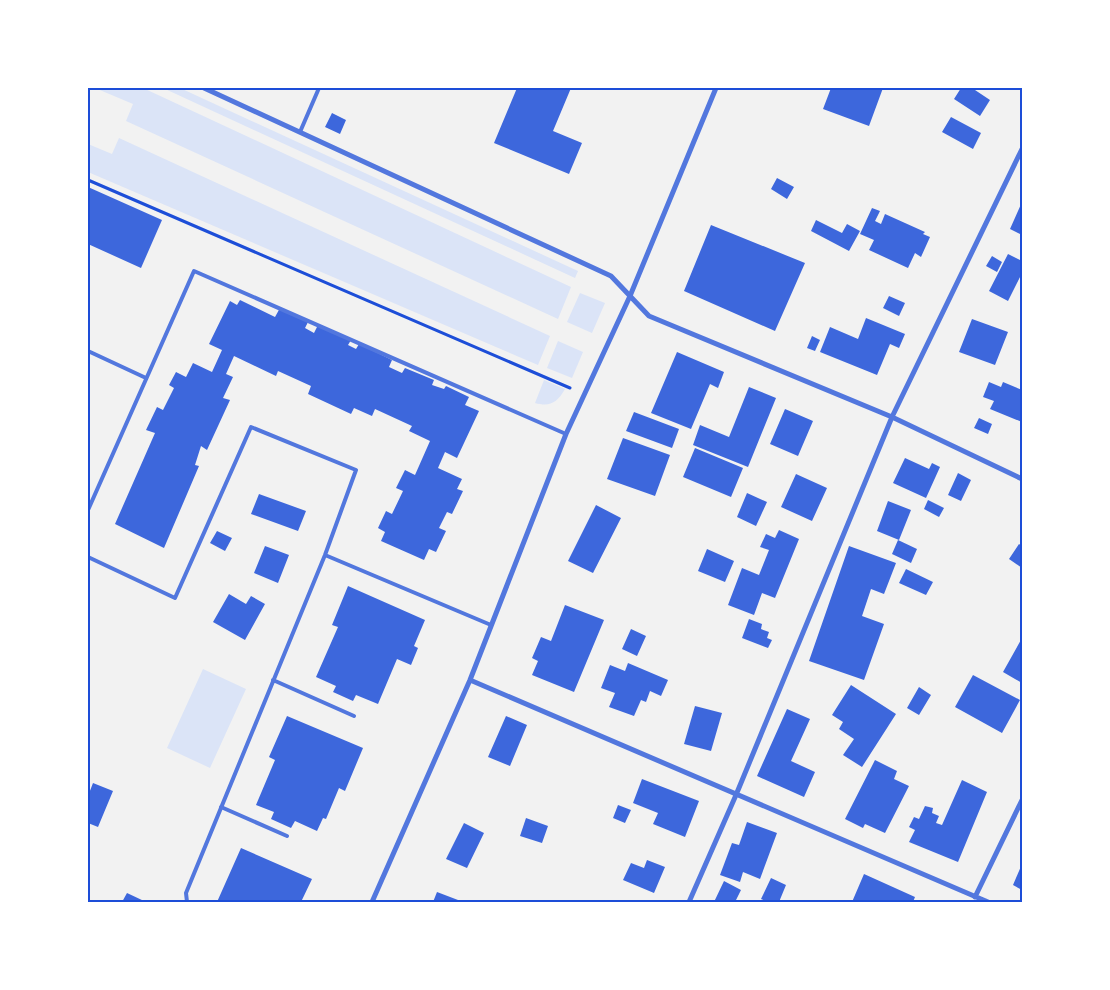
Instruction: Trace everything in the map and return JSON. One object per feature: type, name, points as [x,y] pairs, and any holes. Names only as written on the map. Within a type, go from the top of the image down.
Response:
[{"type":"street","points":[[204,88],[611,276],[649,316],[892,417],[1022,479]]},
{"type":"street","points":[[372,902],[470,680],[566,434],[630,296],[716,88]]},
{"type":"street","points":[[689,902],[736,795],[892,417],[1022,149]]},
{"type":"street","points":[[470,680],[988,902]]},
{"type":"street","points":[[975,897],[1022,800]]},
{"type":"lane","points":[[300,132],[319,88]]},
{"type":"lane","points":[[88,510],[194,271],[566,434]]},
{"type":"lane","points":[[88,351],[146,378]]},
{"type":"lane","points":[[88,557],[175,598],[251,427],[356,470],[325,554],[186,893],[187,902]]},
{"type":"lane","points":[[325,554],[491,625]]},
{"type":"lane","points":[[273,680],[354,716]]},
{"type":"lane","points":[[221,807],[287,836]]},
{"type":"path","points":[[88,180],[570,388]]},
{"type":"shaded area","points":[[95,88],[143,88],[571,287],[558,319],[126,121],[133,104]]},
{"type":"shaded area","points":[[163,88],[180,88],[578,271],[575,278]]},
{"type":"shaded area","points":[[119,138],[550,336],[538,365],[88,172],[88,144],[112,154]]},
{"type":"shaded area","points":[[580,293],[605,303],[592,333],[567,322]]},
{"type":"shaded area","points":[[558,341],[583,352],[572,378],[547,368]]},
{"type":"shaded area","points":[[544,380],[565,389],[553,403],[535,403]]},
{"type":"shaded area","points":[[203,669],[246,689],[210,768],[167,748]]},
{"type":"building","points":[[517,88],[571,88],[553,131],[582,143],[569,174],[494,143]]},
{"type":"building","points":[[831,88],[883,88],[869,126],[823,109]]},
{"type":"building","points":[[961,88],[972,88],[990,100],[980,116],[954,99]]},
{"type":"building","points":[[332,113],[346,120],[340,134],[325,127]]},
{"type":"building","points":[[951,117],[981,133],[973,149],[942,132]]},
{"type":"building","points":[[777,178],[794,187],[787,199],[771,189]]},
{"type":"building","points":[[88,187],[162,220],[141,268],[88,244]]},
{"type":"building","points":[[1022,202],[1022,235],[1010,229]]},
{"type":"building","points":[[872,208],[880,211],[875,221],[881,224],[885,214],[925,232],[923,234],[930,237],[921,257],[915,253],[908,268],[869,250],[874,240],[860,234]]},
{"type":"building","points":[[816,220],[842,233],[847,224],[860,231],[849,251],[811,231]]},
{"type":"building","points":[[711,225],[805,263],[775,331],[684,291]]},
{"type":"building","points":[[1008,254],[1022,261],[1022,273],[1008,301],[989,291]]},
{"type":"building","points":[[992,256],[1002,262],[997,272],[986,266]]},
{"type":"building","points":[[889,296],[905,303],[899,316],[883,308]]},
{"type":"building","points":[[240,300],[275,317],[280,308],[308,322],[305,328],[314,333],[318,325],[351,340],[348,345],[356,349],[359,344],[392,360],[389,367],[402,373],[405,368],[434,380],[432,385],[444,389],[446,386],[469,397],[465,405],[479,411],[457,458],[445,452],[438,468],[462,479],[457,489],[463,491],[452,514],[447,512],[439,528],[446,531],[436,552],[429,549],[424,560],[381,541],[385,532],[378,528],[386,511],[392,514],[403,491],[396,488],[405,470],[415,475],[430,441],[409,431],[412,426],[375,409],[372,416],[354,408],[351,414],[308,394],[311,386],[278,371],[276,376],[234,356],[226,374],[233,377],[223,398],[230,400],[207,450],[201,446],[195,465],[199,466],[164,548],[115,524],[155,433],[146,430],[157,407],[163,410],[174,388],[169,385],[176,372],[186,377],[193,363],[212,372],[222,350],[209,344],[230,301],[237,305]]},
{"type":"building","points":[[866,318],[905,334],[899,348],[890,344],[877,375],[820,352],[830,327],[858,339]]},
{"type":"building","points":[[972,319],[1008,332],[995,365],[959,352]]},
{"type":"building","points":[[812,336],[820,340],[815,351],[807,348]]},
{"type":"building","points":[[677,352],[724,372],[718,388],[710,384],[691,429],[651,413]]},
{"type":"building","points":[[989,382],[1001,387],[1003,382],[1022,390],[1022,422],[990,409],[994,401],[983,397]]},
{"type":"building","points":[[749,387],[776,398],[748,467],[693,445],[700,425],[729,437]]},
{"type":"building","points":[[785,409],[813,421],[798,456],[770,444]]},
{"type":"building","points":[[634,412],[679,429],[672,448],[626,431]]},
{"type":"building","points":[[979,418],[992,424],[988,434],[974,428]]},
{"type":"building","points":[[623,438],[670,455],[655,496],[607,479]]},
{"type":"building","points":[[695,448],[743,468],[731,497],[683,477]]},
{"type":"building","points":[[905,458],[929,469],[932,463],[940,467],[926,498],[893,483]]},
{"type":"building","points":[[958,473],[971,480],[961,501],[948,495]]},
{"type":"building","points":[[796,474],[827,488],[812,521],[781,507]]},
{"type":"building","points":[[747,493],[767,502],[756,526],[737,517]]},
{"type":"building","points":[[259,494],[306,511],[298,531],[251,514]]},
{"type":"building","points":[[928,500],[944,508],[939,517],[924,509]]},
{"type":"building","points":[[888,501],[911,510],[899,540],[877,531]]},
{"type":"building","points":[[596,505],[621,518],[593,573],[568,561]]},
{"type":"building","points":[[779,530],[799,539],[775,598],[762,593],[754,615],[728,605],[742,568],[759,575],[769,550],[760,547],[766,534],[775,538]]},
{"type":"building","points":[[217,531],[232,538],[225,551],[210,543]]},
{"type":"building","points":[[898,540],[917,549],[911,563],[892,554]]},
{"type":"building","points":[[1019,544],[1022,546],[1022,568],[1009,559]]},
{"type":"building","points":[[265,546],[289,555],[278,583],[254,573]]},
{"type":"building","points":[[849,546],[896,563],[884,594],[871,589],[862,616],[884,624],[864,680],[809,661]]},
{"type":"building","points":[[707,549],[734,561],[725,582],[698,571]]},
{"type":"building","points":[[906,569],[933,582],[926,595],[899,583]]},
{"type":"building","points":[[348,586],[425,620],[414,646],[418,648],[411,665],[397,659],[378,704],[356,695],[353,701],[333,692],[336,686],[316,677],[338,627],[332,625]]},
{"type":"building","points":[[229,594],[246,604],[251,596],[265,604],[245,640],[213,622]]},
{"type":"building","points":[[565,605],[604,620],[574,692],[532,675],[538,661],[532,658],[541,637],[551,641]]},
{"type":"building","points":[[749,619],[762,624],[761,629],[769,632],[767,638],[772,640],[768,648],[742,638]]},
{"type":"building","points":[[631,629],[646,636],[637,656],[622,649]]},
{"type":"building","points":[[1022,638],[1022,683],[1003,672]]},
{"type":"building","points":[[628,663],[668,680],[661,696],[650,691],[646,702],[641,700],[634,716],[609,707],[615,693],[601,688],[610,665],[625,671]]},
{"type":"building","points":[[973,675],[1020,700],[1002,733],[955,707]]},
{"type":"building","points":[[851,685],[896,714],[862,767],[843,755],[854,739],[839,729],[843,722],[832,715]]},
{"type":"building","points":[[919,687],[931,695],[919,715],[907,708]]},
{"type":"building","points":[[695,706],[722,713],[711,751],[684,744]]},
{"type":"building","points":[[787,709],[810,719],[791,761],[815,772],[804,797],[757,776]]},
{"type":"building","points":[[287,716],[363,748],[345,791],[339,788],[326,819],[323,818],[317,831],[295,821],[291,828],[271,819],[274,812],[256,805],[275,760],[269,757]]},
{"type":"building","points":[[506,716],[527,725],[510,766],[488,757]]},
{"type":"building","points":[[875,760],[897,771],[894,779],[909,786],[885,833],[865,824],[863,828],[845,819]]},
{"type":"building","points":[[642,779],[699,801],[685,837],[653,824],[658,813],[633,803]]},
{"type":"building","points":[[962,780],[987,792],[958,862],[909,842],[915,830],[909,827],[914,817],[919,819],[925,806],[933,808],[932,813],[939,816],[936,823],[942,825]]},
{"type":"building","points":[[93,783],[113,791],[98,827],[88,823],[88,796]]},
{"type":"building","points":[[618,805],[631,810],[625,823],[613,818]]},
{"type":"building","points":[[526,818],[548,826],[542,843],[520,836]]},
{"type":"building","points":[[747,822],[777,833],[760,879],[743,872],[740,882],[720,875],[732,843],[739,845]]},
{"type":"building","points":[[464,823],[484,833],[467,868],[446,859]]},
{"type":"building","points":[[241,848],[312,879],[301,902],[217,902]]},
{"type":"building","points":[[647,860],[665,867],[654,893],[623,880],[631,863],[644,868]]},
{"type":"building","points":[[1022,864],[1022,890],[1013,885]]},
{"type":"building","points":[[864,874],[915,897],[913,902],[852,902]]},
{"type":"building","points":[[771,878],[786,885],[779,902],[768,902],[761,899]]},
{"type":"building","points":[[724,881],[741,890],[735,902],[714,902]]},
{"type":"building","points":[[437,892],[458,900],[457,902],[433,902]]},
{"type":"building","points":[[127,893],[144,901],[122,902]]}]
